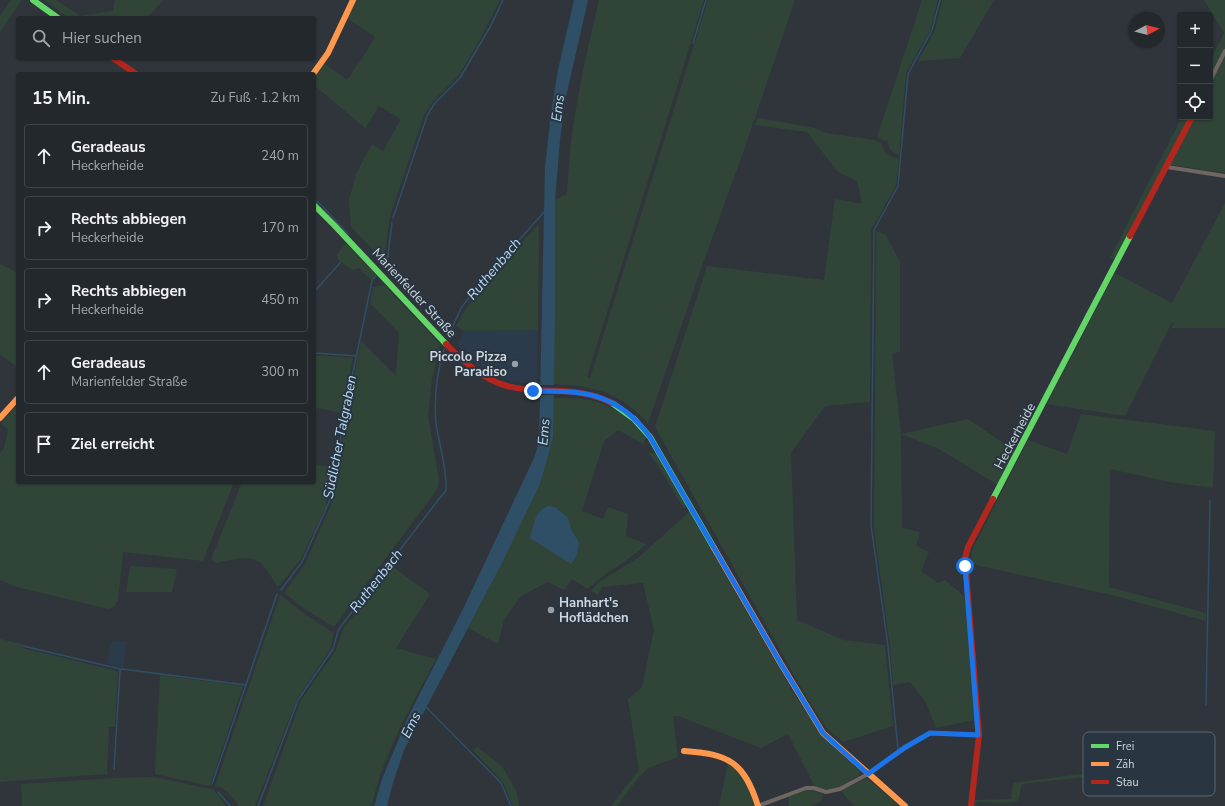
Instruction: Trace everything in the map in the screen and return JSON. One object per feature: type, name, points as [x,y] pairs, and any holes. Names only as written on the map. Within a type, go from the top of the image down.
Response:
[{"type":"street","points":[[33,0],[55,16]]},
{"type":"street","points":[[314,72],[328,53],[353,0]]},
{"type":"street","points":[[1213,75],[1225,51]]},
{"type":"street","points":[[117,60],[133,72]]},
{"type":"street","name":"Heckerheide","points":[[971,806],[978,735],[965,566],[965,558],[968,547],[1190,120]]},
{"type":"street","points":[[1167,166],[1225,176]]},
{"type":"street","name":"Marienfelder Straße","points":[[316,207],[464,362],[481,374],[507,386],[535,391],[583,392],[595,395],[612,403],[632,416],[640,424],[650,437],[781,664],[823,733],[868,774]]},
{"type":"street","points":[[0,418],[16,400]]},
{"type":"street","points":[[684,751],[716,754],[733,763],[747,777],[758,806],[806,788],[814,788],[826,792],[840,789],[868,774],[904,748],[930,733],[978,735]]},
{"type":"street","points":[[868,774],[905,806]]},
{"type":"shaded area","points":[[538,330],[537,385],[509,381],[489,373],[466,356],[458,345],[464,331]]},
{"type":"shaded area","points":[[114,641],[126,642],[123,668],[108,664],[111,644]]},
{"type":"green space","points":[[11,0],[22,0],[0,32],[0,16]]},
{"type":"green space","points":[[44,0],[56,0],[80,16],[66,16]]},
{"type":"green space","points":[[115,0],[163,0],[149,16],[80,16],[113,11]]},
{"type":"green space","points":[[355,0],[500,0],[460,74],[433,101],[424,115],[390,216],[384,261],[351,227],[349,200],[356,174],[372,144],[383,151],[401,119],[379,106],[365,128],[316,87],[316,73],[324,63],[347,80],[375,37],[347,18]]},
{"type":"green space","points":[[599,0],[704,0],[587,377],[590,378],[708,0],[795,0],[648,423],[627,404],[605,393],[594,389],[553,384],[555,317],[555,200],[567,194],[573,124]]},
{"type":"green space","points":[[922,0],[938,0],[930,31],[906,73],[899,155],[890,150],[888,140],[885,141],[877,137]]},
{"type":"green space","points":[[942,0],[994,0],[960,58],[918,61],[935,30]]},
{"type":"green space","points":[[1204,0],[1225,0],[1225,173],[1166,164],[1116,259],[1110,258],[1180,120],[1213,120],[1213,55],[1224,33],[1213,15],[1213,12],[1211,12]]},
{"type":"green space","points":[[758,118],[815,128],[826,133],[875,140],[881,143],[886,154],[899,159],[896,186],[871,230],[870,402],[825,406],[791,453],[797,620],[843,640],[885,645],[893,726],[843,742],[826,728],[803,691],[655,427],[707,266],[824,280],[835,199],[862,204],[857,181],[838,172],[807,132],[755,125]]},
{"type":"green space","points":[[1225,203],[1225,328],[1171,328],[1174,323],[1172,322],[1125,416],[1047,404],[1115,273],[1172,303]]},
{"type":"green space","points":[[539,224],[538,330],[464,331],[456,326],[464,312],[484,285]]},
{"type":"green space","points":[[876,231],[885,234],[900,262],[900,352],[892,353],[901,434],[902,528],[920,532],[916,546],[929,552],[921,571],[938,583],[945,580],[965,597],[975,720],[936,728],[925,701],[910,682],[893,685],[890,646],[874,530]]},
{"type":"green space","points":[[346,243],[375,274],[371,280],[359,268],[352,270],[339,261],[337,255]]},
{"type":"green space","points":[[0,264],[16,272],[16,366],[0,354]]},
{"type":"green space","points":[[384,285],[440,344],[432,379],[428,415],[439,480],[437,490],[334,627],[308,611],[284,593],[305,564],[331,505],[350,393],[361,341],[396,376],[399,333],[370,303],[373,287]]},
{"type":"green space","points":[[316,355],[353,358],[343,413],[317,408],[316,413]]},
{"type":"green space","points":[[553,398],[581,399],[598,402],[614,409],[635,425],[646,438],[643,444],[618,430],[604,441],[582,511],[603,519],[608,507],[628,514],[626,536],[646,544],[588,589],[572,579],[564,590],[548,582],[521,596],[504,620],[498,644],[468,628],[500,567],[553,437]],"holes":[[[542,508],[568,518],[572,531],[579,542]]]},
{"type":"green space","points":[[16,406],[16,484],[233,484],[203,561],[123,552],[118,600],[114,607],[108,609],[17,587],[0,580],[0,453],[4,448],[8,430],[1,423]]},
{"type":"green space","points":[[1081,414],[1215,431],[1213,488],[1169,482],[1110,469],[1109,587],[1206,613],[1206,621],[1112,595],[971,564],[972,550],[1028,440],[1067,454]]},
{"type":"green space","points":[[968,419],[1016,452],[998,485],[939,449],[901,434]]},
{"type":"green space","points":[[648,452],[657,454],[686,504],[684,509],[660,468]]},
{"type":"green space","points":[[316,465],[333,467],[326,506],[301,559],[278,587],[262,564],[257,561],[246,558],[216,563],[211,559],[241,484],[316,484]]},
{"type":"green space","points":[[689,512],[793,692],[821,735],[860,771],[858,776],[842,786],[827,789],[814,785],[788,734],[761,748],[678,716],[673,716],[678,757],[648,768],[638,778],[617,806],[611,806],[639,770],[628,699],[642,687],[654,630],[643,583],[602,587],[598,595],[591,591],[599,582],[639,557]]},
{"type":"green space","points":[[130,566],[177,569],[172,592],[126,592]]},
{"type":"green space","points":[[393,567],[430,594],[396,648],[436,659],[390,750],[376,787],[372,806],[263,806],[301,700],[335,652],[343,629]]},
{"type":"green space","points":[[280,595],[306,615],[334,633],[330,650],[297,699],[255,806],[239,806],[226,791],[215,786]]},
{"type":"green space","points":[[0,639],[22,644],[22,648],[118,671],[115,727],[109,727],[107,774],[0,782]]},
{"type":"green space","points":[[160,675],[243,686],[210,786],[155,774]]},
{"type":"green space","points":[[477,747],[503,767],[517,793],[519,806],[513,806],[503,782],[473,750]]},
{"type":"green space","points":[[728,763],[738,771],[746,782],[753,799],[754,806],[719,806]]},
{"type":"green space","points":[[1083,774],[1083,777],[1022,784],[1018,801],[1005,803],[977,802],[976,806],[974,806],[975,800],[1011,799],[1013,783]]},
{"type":"green space","points":[[154,777],[214,790],[226,806],[22,806],[21,784]]},
{"type":"green space","points":[[867,778],[899,806],[854,806],[841,791]]},
{"type":"green space","points":[[806,790],[820,793],[823,796],[821,801],[812,806],[789,806],[789,796]]},
{"type":"water","name":"Ems","points":[[574,0],[588,0],[566,97],[560,140],[555,200],[553,437],[540,484],[500,567],[404,750],[387,806],[374,806],[382,779],[408,717],[464,607],[534,458],[539,442],[545,167],[551,113],[558,70]]},
{"type":"water","points":[[548,506],[555,507],[568,518],[572,531],[579,542],[576,557],[571,564],[530,538],[537,515]]},
{"type":"pier","points":[[538,385],[555,385],[555,395],[538,395]]},
{"type":"waterway","name":"Südlicher Talgraben","points":[[393,218],[427,116],[434,104],[460,78],[490,27],[503,0]]},
{"type":"waterway","points":[[693,43],[706,0]]},
{"type":"waterway","points":[[898,750],[888,646],[871,525],[874,230],[898,186],[908,74],[932,30],[940,0]]},
{"type":"waterway","points":[[316,201],[348,234]]},
{"type":"waterway","name":"Ruthenbach","points":[[448,337],[461,308],[478,286],[545,211]]},
{"type":"waterway","name":"Südlicher Talgraben","points":[[384,268],[387,262],[392,223]]},
{"type":"waterway","points":[[316,290],[340,263]]},
{"type":"waterway","name":"Südlicher Talgraben","points":[[281,590],[302,562],[329,502],[349,391],[372,281],[376,275]]},
{"type":"waterway","name":"Ruthenbach","points":[[258,806],[298,700],[333,649],[338,631],[446,490],[445,473],[435,414],[437,386],[444,349]]},
{"type":"waterway","points":[[316,353],[356,356]]},
{"type":"waterway","points":[[1206,705],[1210,501]]},
{"type":"waterway","name":"Südlicher Talgraben","points":[[212,784],[277,594]]},
{"type":"waterway","points":[[23,646],[120,669]]},
{"type":"waterway","points":[[114,769],[120,671],[122,669],[246,685]]},
{"type":"waterway","points":[[426,707],[501,783],[511,806]]},
{"type":"waterway","name":"Südlicher Talgraben","points":[[218,792],[230,806]]},
{"type":"traffic: fast","points":[[33,0],[55,16]]},
{"type":"traffic: fast","points":[[316,207],[446,344]]},
{"type":"traffic: fast","points":[[993,499],[1130,236]]},
{"type":"traffic: fast","points":[[612,403],[634,419],[650,437],[714,548]]},
{"type":"traffic: slow","points":[[314,72],[328,53],[353,0]]},
{"type":"traffic: slow","points":[[0,418],[16,400]]},
{"type":"traffic: slow","points":[[714,548],[823,733],[905,806]]},
{"type":"traffic: slow","points":[[684,751],[713,755],[733,763],[747,779],[758,806]]},
{"type":"traffic: jam","points":[[116,60],[133,72]]},
{"type":"traffic: jam","points":[[1130,236],[1190,120]]},
{"type":"traffic: jam","points":[[446,344],[474,369],[498,383],[521,389],[585,394],[598,397],[612,403]]},
{"type":"traffic: jam","points":[[971,806],[979,735],[965,558],[968,547],[993,499]]},
{"type":"place","name":"Piccolo Pizza Paradiso","points":[[515,364]]},
{"type":"place","name":"Hanhart's Hoflädchen","points":[[551,610]]},
{"type":"route","points":[[533,391],[570,391],[595,395],[604,398],[623,409],[640,424],[650,437],[680,487],[781,664],[823,733],[868,774],[904,748],[930,733],[978,735],[965,566]]}]
